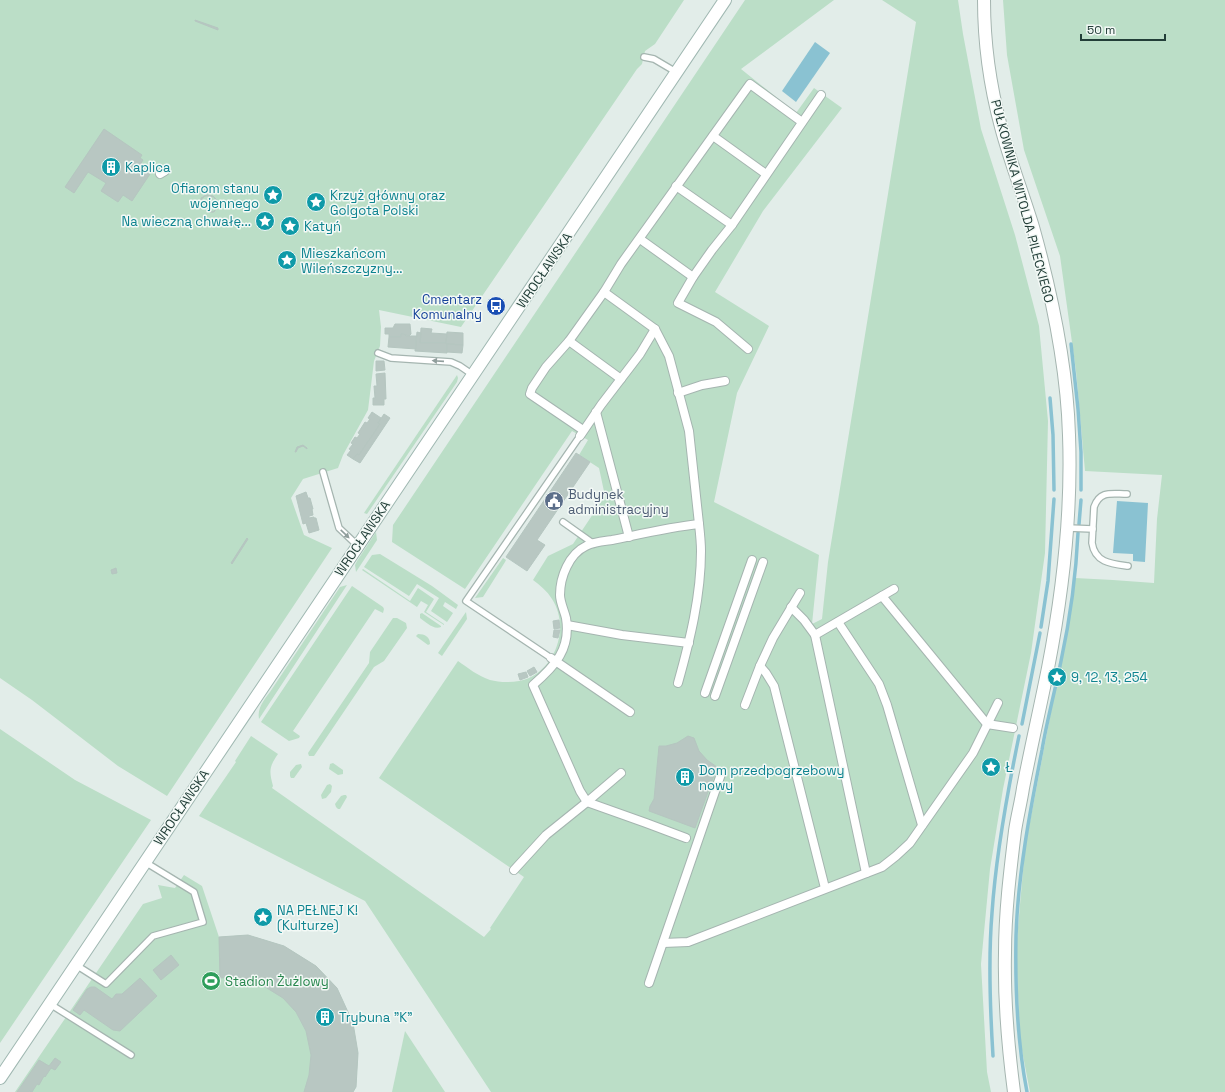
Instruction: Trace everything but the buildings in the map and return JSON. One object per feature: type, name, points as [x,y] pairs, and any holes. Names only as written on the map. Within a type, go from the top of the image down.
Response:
[{"type":"main road","name":"WROCŁAWSKA","points":[[0,1078],[725,0]]},
{"type":"main road","name":"PUŁKOWNIKA WITOLDA PILECKIEGO","points":[[984,0],[989,67],[996,107],[1032,227],[1051,297],[1060,343],[1069,432],[1070,467],[1068,528],[1062,590],[1016,829],[1008,897],[1005,953],[1009,1051],[1014,1092]]},
{"type":"street","points":[[656,329],[640,354],[581,433],[530,394],[532,388],[546,367],[569,341],[604,292],[621,264],[750,84],[802,122]]},
{"type":"street","points":[[748,349],[716,322],[678,303],[693,277],[732,225],[821,95]]},
{"type":"street","points":[[713,136],[766,174]]},
{"type":"street","points":[[676,186],[732,225]]},
{"type":"street","points":[[640,239],[693,277]]},
{"type":"street","points":[[604,292],[656,329],[668,356],[689,431],[701,550],[696,611],[678,683]]},
{"type":"street","points":[[569,341],[621,379]]},
{"type":"street","points":[[678,393],[702,385],[726,381]]},
{"type":"street","points":[[596,412],[629,537]]},
{"type":"street","points":[[686,838],[646,822],[587,802],[580,791],[533,685],[546,674],[568,634],[566,618],[560,596],[562,576],[572,557],[586,546],[680,526],[699,524]]},
{"type":"street","points":[[705,693],[752,560]]},
{"type":"street","points":[[715,696],[764,562]]},
{"type":"street","points":[[815,635],[894,588]]},
{"type":"street","points":[[744,705],[773,638],[800,593]]},
{"type":"street","points":[[882,596],[987,724],[1013,728]]},
{"type":"street","points":[[791,607],[804,620],[815,635],[866,873]]},
{"type":"street","points":[[838,622],[879,684],[887,705],[922,825]]},
{"type":"street","points":[[567,626],[622,635],[689,643]]},
{"type":"street","points":[[556,656],[630,712]]},
{"type":"street","points":[[760,666],[774,686],[825,888]]},
{"type":"street","points":[[663,943],[688,942],[882,867],[910,843],[973,753],[998,702]]},
{"type":"street","points":[[514,870],[546,835],[621,773]]},
{"type":"street","points":[[649,983],[721,774]]},
{"type":"lane","points":[[644,57],[654,59],[677,72]]},
{"type":"lane","points":[[378,353],[392,358],[451,362],[473,375]]},
{"type":"lane","points":[[556,656],[466,601],[581,433]]},
{"type":"lane","points":[[323,472],[339,528],[358,545]]},
{"type":"lane","points":[[1127,494],[1107,494],[1099,497],[1094,507],[1092,543],[1095,554],[1108,563],[1128,566]]},
{"type":"lane","points":[[563,522],[594,544]]},
{"type":"lane","points":[[1068,528],[1093,529]]},
{"type":"lane","points":[[76,965],[106,984],[153,936],[203,922],[194,892],[145,862]]},
{"type":"lane","points":[[50,1004],[131,1055]]},
{"type":"green space","points":[[0,0],[684,0],[655,44],[645,51],[642,64],[637,69],[461,327],[379,310],[381,327],[380,346],[374,361],[368,410],[343,455],[338,468],[303,479],[291,498],[304,535],[332,548],[167,796],[118,766],[32,700],[0,678]]},
{"type":"green space","points":[[745,0],[834,0],[741,69],[796,113],[814,88],[842,108],[763,211],[715,292],[769,326],[737,393],[714,502],[819,555],[812,624],[822,619],[828,562],[916,22],[882,0],[958,0],[981,129],[1015,235],[1039,326],[1048,421],[1045,553],[1031,653],[1003,789],[990,869],[981,964],[987,1072],[991,1092],[491,1092],[365,901],[199,816],[236,762],[235,761],[251,736],[278,754],[271,769],[272,788],[484,937],[491,929],[490,928],[524,877],[379,778],[458,661],[473,672],[490,680],[515,682],[529,678],[539,672],[554,654],[560,632],[560,620],[557,609],[548,593],[533,580],[548,556],[573,544],[605,496],[599,468],[579,455],[588,440],[572,431],[465,589],[392,542],[393,525]]},
{"type":"green space","points":[[1003,0],[1225,0],[1225,1092],[1030,1092],[1020,1040],[1016,950],[1025,848],[1062,659],[1075,578],[1154,583],[1157,519],[1162,475],[1085,471],[1076,371],[1060,256],[1024,150],[1007,55]]},
{"type":"green space","points":[[457,375],[457,382],[367,514],[364,513]]},
{"type":"green space","points":[[376,532],[377,540],[356,572],[355,565],[357,561]]},
{"type":"green space","points":[[380,554],[432,586],[458,605],[456,609],[445,602],[443,606],[453,613],[447,622],[431,611],[439,598],[417,584],[409,596],[364,567],[372,555]]},
{"type":"green space","points":[[503,558],[506,560],[505,562],[483,597],[475,598]]},
{"type":"green space","points":[[363,569],[410,601],[418,588],[434,599],[426,612],[444,625],[424,612],[428,605],[421,601],[417,607],[362,570]]},
{"type":"green space","points":[[347,585],[259,719],[259,711],[263,701],[340,587]]},
{"type":"green space","points":[[352,586],[383,607],[383,613],[375,609],[293,731],[300,736],[299,738],[289,741],[261,722]]},
{"type":"green space","points":[[466,612],[467,619],[442,656],[438,653]]},
{"type":"green space","points":[[422,613],[441,627],[432,627],[420,618],[420,614]]},
{"type":"green space","points":[[393,618],[397,618],[406,623],[407,628],[384,661],[374,667],[314,756],[309,756],[308,753],[369,663],[370,652]]},
{"type":"green space","points":[[418,634],[427,636],[430,644],[428,645],[417,637],[416,636]]},
{"type":"green space","points":[[0,729],[75,780],[151,820],[0,1043]]},
{"type":"green space","points":[[333,763],[343,770],[343,774],[338,775],[329,769],[330,764]]},
{"type":"green space","points":[[301,764],[302,767],[294,778],[291,778],[290,772],[296,765]]},
{"type":"green space","points":[[330,784],[332,786],[331,792],[326,798],[322,799],[321,795],[327,785]]},
{"type":"green space","points":[[344,795],[347,797],[340,809],[338,809],[335,804],[341,796]]},
{"type":"green space","name":"Stadion Żużlowy","points":[[184,875],[202,886],[219,937],[248,935],[284,946],[316,966],[337,988],[353,1023],[358,1053],[356,1087],[353,1092],[15,1092],[143,904],[162,898],[158,885],[175,888]]},
{"type":"green space","points":[[405,1031],[445,1092],[392,1092]]},
{"type":"water","points":[[815,42],[830,53],[796,102],[782,91]]},
{"type":"water","points":[[1117,501],[1148,503],[1145,562],[1133,561],[1133,554],[1113,553]]},
{"type":"waterway","points":[[1071,344],[1081,452],[1081,490]]},
{"type":"waterway","points":[[1050,398],[1053,435],[1054,490]]},
{"type":"waterway","points":[[1041,627],[1048,581],[1054,499]]},
{"type":"waterway","points":[[1079,524],[1081,500]]},
{"type":"waterway","points":[[1027,1092],[1021,1053],[1016,995],[1016,936],[1019,889],[1033,796],[1070,613],[1078,533]]},
{"type":"waterway","points":[[1022,724],[1040,633]]},
{"type":"waterway","points":[[993,1056],[990,966],[994,891],[1002,824],[1019,736]]},
{"type":"place","name":"Kaplica","points":[[111,167]]},
{"type":"place","name":"Ofiarom stanu wojennego","points":[[273,195]]},
{"type":"place","name":"Krzyż główny oraz Golgota Polski","points":[[316,202]]},
{"type":"place","name":"Na wieczną chwałę...","points":[[265,221]]},
{"type":"place","name":"Katyń","points":[[290,226]]},
{"type":"place","name":"Mieszkańcom Wileńszczyzny...","points":[[287,260]]},
{"type":"place","name":"Cmentarz Komunalny","points":[[496,306]]},
{"type":"place","name":"Budynek administracyjny","points":[[554,501]]},
{"type":"place","name":"9, 12, 13, 254","points":[[1057,677]]},
{"type":"place","name":"Ł","points":[[991,767]]},
{"type":"place","name":"Dom przedpogrzebowy nowy","points":[[685,777]]},
{"type":"place","name":"NA PEŁNEJ K! (Kulturze)","points":[[263,917]]},
{"type":"place","name":"Stadion Żużlowy","points":[[211,981]]},
{"type":"place","name":"Trybuna \"K\"","points":[[325,1017]]}]
